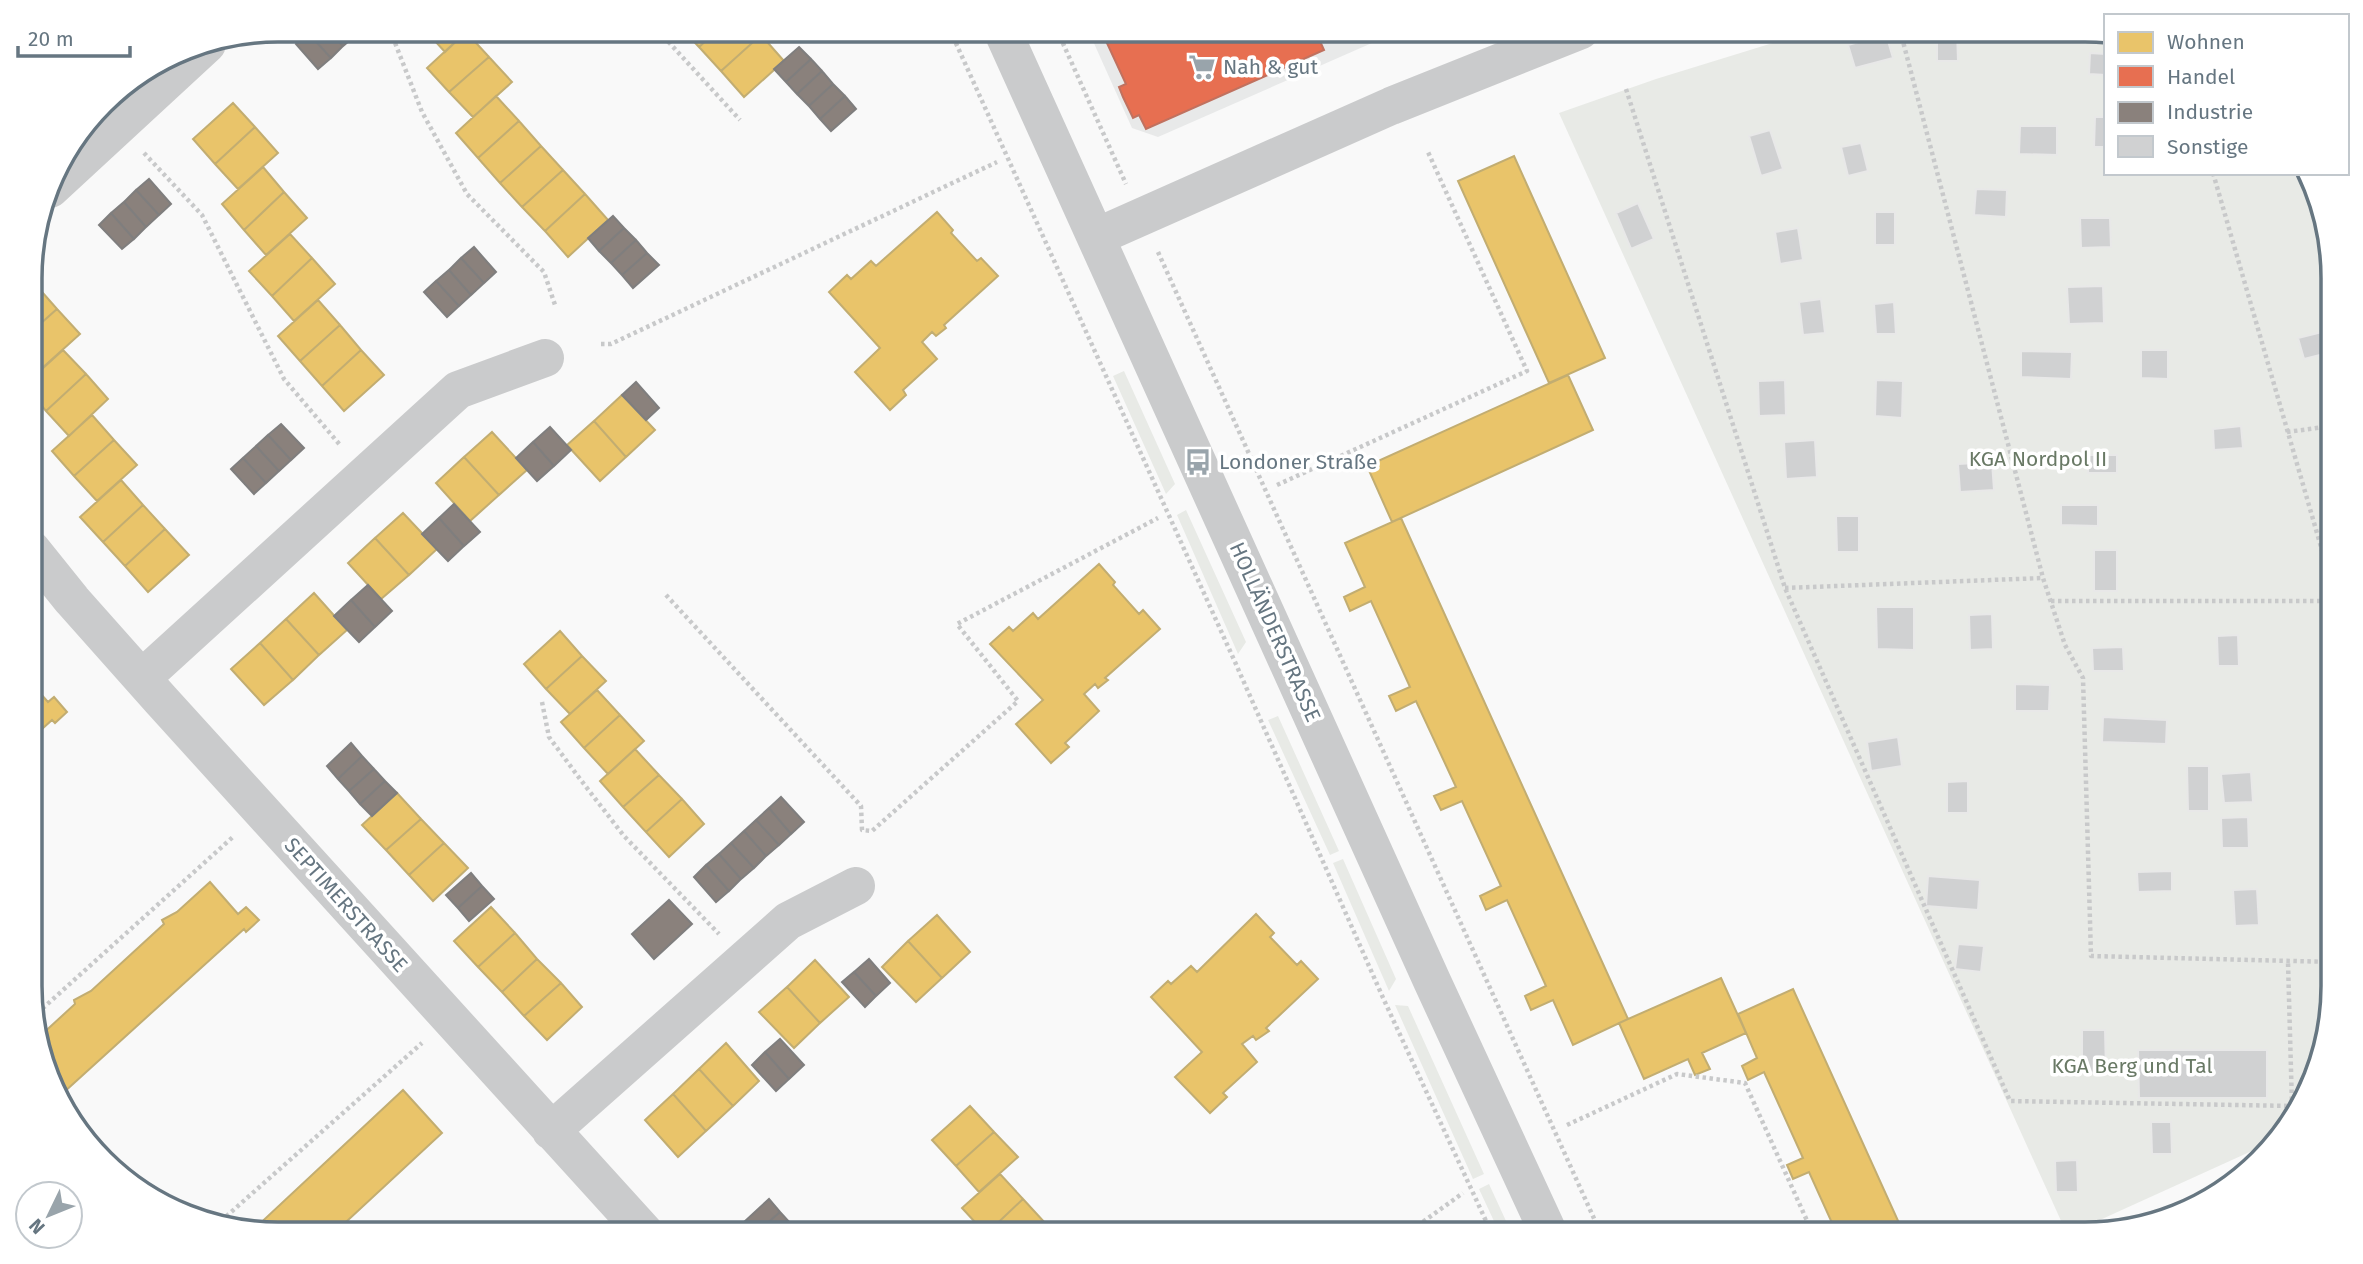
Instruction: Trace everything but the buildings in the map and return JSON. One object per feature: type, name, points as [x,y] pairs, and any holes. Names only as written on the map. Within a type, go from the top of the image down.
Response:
[{"type":"street","points":[[1096,237],[1391,106],[1550,42]]},
{"type":"street","name":"HOLLÄNDERSTRASSE","points":[[1008,43],[1543,1221]]},
{"type":"street","points":[[68,173],[191,59]]},
{"type":"street","points":[[142,678],[458,390],[545,358]]},
{"type":"street","name":"SEPTIMERSTRASSE","points":[[43,563],[142,678],[635,1222]]},
{"type":"street","points":[[551,1131],[788,921],[856,886]]},
{"type":"path","points":[[1903,42],[2043,578],[2065,645],[2083,678],[2091,956],[2321,962]]},
{"type":"path","points":[[395,43],[422,112],[467,194],[544,272],[555,305]]},
{"type":"path","points":[[669,43],[740,120]]},
{"type":"path","points":[[956,43],[1486,1221]]},
{"type":"path","points":[[1063,43],[1105,136]]},
{"type":"path","points":[[1626,89],[1785,588],[2010,1101],[2288,1106]]},
{"type":"path","points":[[140,149],[202,215],[284,379],[342,448]]},
{"type":"path","points":[[1277,485],[1527,372],[1428,152]]},
{"type":"path","points":[[601,344],[611,344],[997,162]]},
{"type":"path","points":[[2214,175],[2321,548]]},
{"type":"path","points":[[1196,338],[1595,1221]]},
{"type":"path","points":[[2287,432],[2321,427]]},
{"type":"path","points":[[666,595],[861,806],[862,830],[872,831],[1017,701],[957,624],[1158,517]]},
{"type":"path","points":[[1785,588],[2043,578]]},
{"type":"path","points":[[2051,601],[2321,601]]},
{"type":"path","points":[[542,702],[549,737],[624,836],[744,960]]},
{"type":"path","points":[[43,1008],[235,834]]},
{"type":"path","points":[[2288,962],[2292,1099]]},
{"type":"path","points":[[227,1216],[424,1041]]},
{"type":"path","points":[[1567,1125],[1677,1074],[1745,1083],[1807,1221]]},
{"type":"path","points":[[1424,1221],[1463,1194]]},
{"type":"shaded area","name":"Nah & gut","points":[[1373,42],[1158,137],[1132,128],[1094,43]]},
{"type":"green space","name":"KGA Nordpol II","points":[[1776,42],[2104,44],[2104,175],[2296,175],[2313,217],[2321,278],[2321,986],[2316,1032],[2297,1090],[2281,1117],[2254,1150],[2098,1221],[2061,1221],[1559,113],[1656,79]]},
{"type":"green space","points":[[1124,371],[1175,484],[1166,494],[1113,376]]},
{"type":"green space","points":[[1186,510],[1246,642],[1238,654],[1177,515]]},
{"type":"green space","points":[[1278,716],[1339,851],[1330,855],[1268,720]]},
{"type":"green space","points":[[1343,859],[1396,979],[1389,991],[1333,863]]},
{"type":"green space","points":[[1395,1005],[1408,1006],[1484,1174],[1473,1179]]},
{"type":"green space","points":[[1489,1184],[1506,1221],[1494,1221],[1479,1189]]},
{"type":"place","name":"Nah & gut","points":[[1202,67]]},
{"type":"place","name":"Londoner Straße","points":[[1198,462]]},
{"type":"park label","name":"KGA Berg und Tal","points":[[2132,1066]]}]
